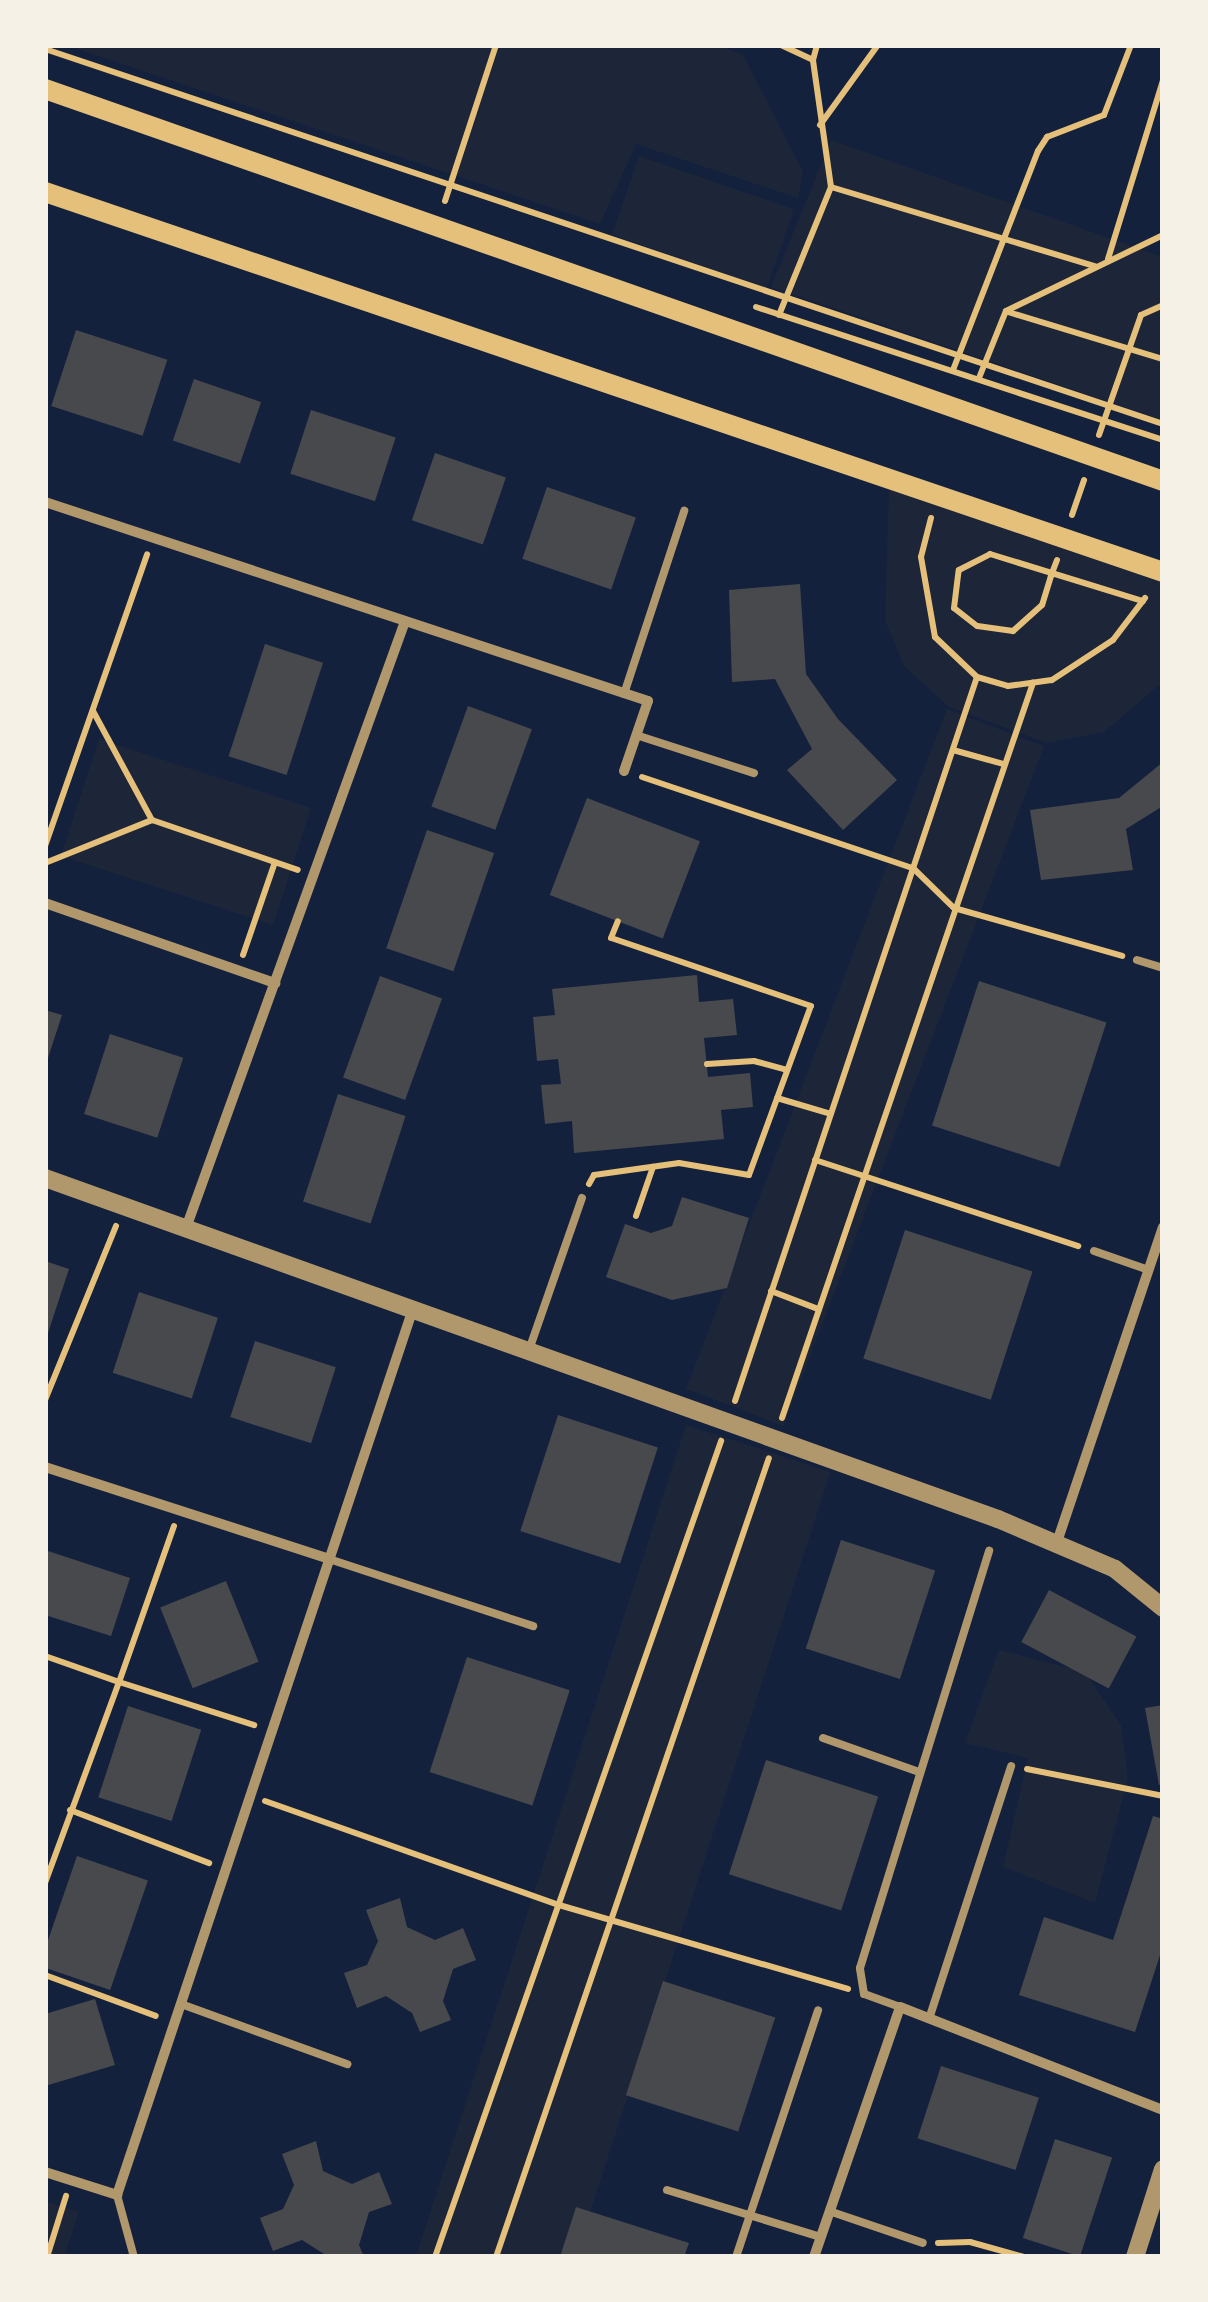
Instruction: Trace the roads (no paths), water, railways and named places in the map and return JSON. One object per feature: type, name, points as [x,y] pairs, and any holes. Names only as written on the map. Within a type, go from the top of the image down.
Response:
[{"type":"main road","points":[[45,89],[1163,481]]},
{"type":"main road","points":[[45,192],[1162,571]]},
{"type":"street","points":[[45,502],[648,702],[624,771]]},
{"type":"street","points":[[186,1228],[404,624]]},
{"type":"street","points":[[45,903],[275,983]]},
{"type":"street","points":[[45,1178],[1057,1542],[1114,1569],[1163,1608]]},
{"type":"street","points":[[1057,1542],[1163,1228]]},
{"type":"street","points":[[45,2172],[117,2195],[413,1308]]},
{"type":"street","points":[[45,1467],[329,1559]]},
{"type":"street","points":[[814,2257],[900,2007],[1163,2110]]},
{"type":"street","points":[[1134,2257],[1163,2169]]},
{"type":"lane","points":[[624,694],[684,511]]},
{"type":"lane","points":[[636,735],[754,773]]},
{"type":"lane","points":[[1137,960],[1163,968]]},
{"type":"lane","points":[[528,1354],[582,1198]]},
{"type":"lane","points":[[1094,1251],[1149,1270]]},
{"type":"lane","points":[[900,2007],[864,1994],[864,1946],[989,1550]]},
{"type":"lane","points":[[329,1559],[533,1626]]},
{"type":"lane","points":[[824,1738],[920,1772]]},
{"type":"lane","points":[[928,2019],[1011,1766]]},
{"type":"lane","points":[[181,2004],[347,2064]]},
{"type":"lane","points":[[736,2257],[818,2010]]},
{"type":"lane","points":[[668,2190],[821,2237]]},
{"type":"lane","points":[[117,2195],[134,2257]]},
{"type":"lane","points":[[829,2211],[922,2244]]}]
